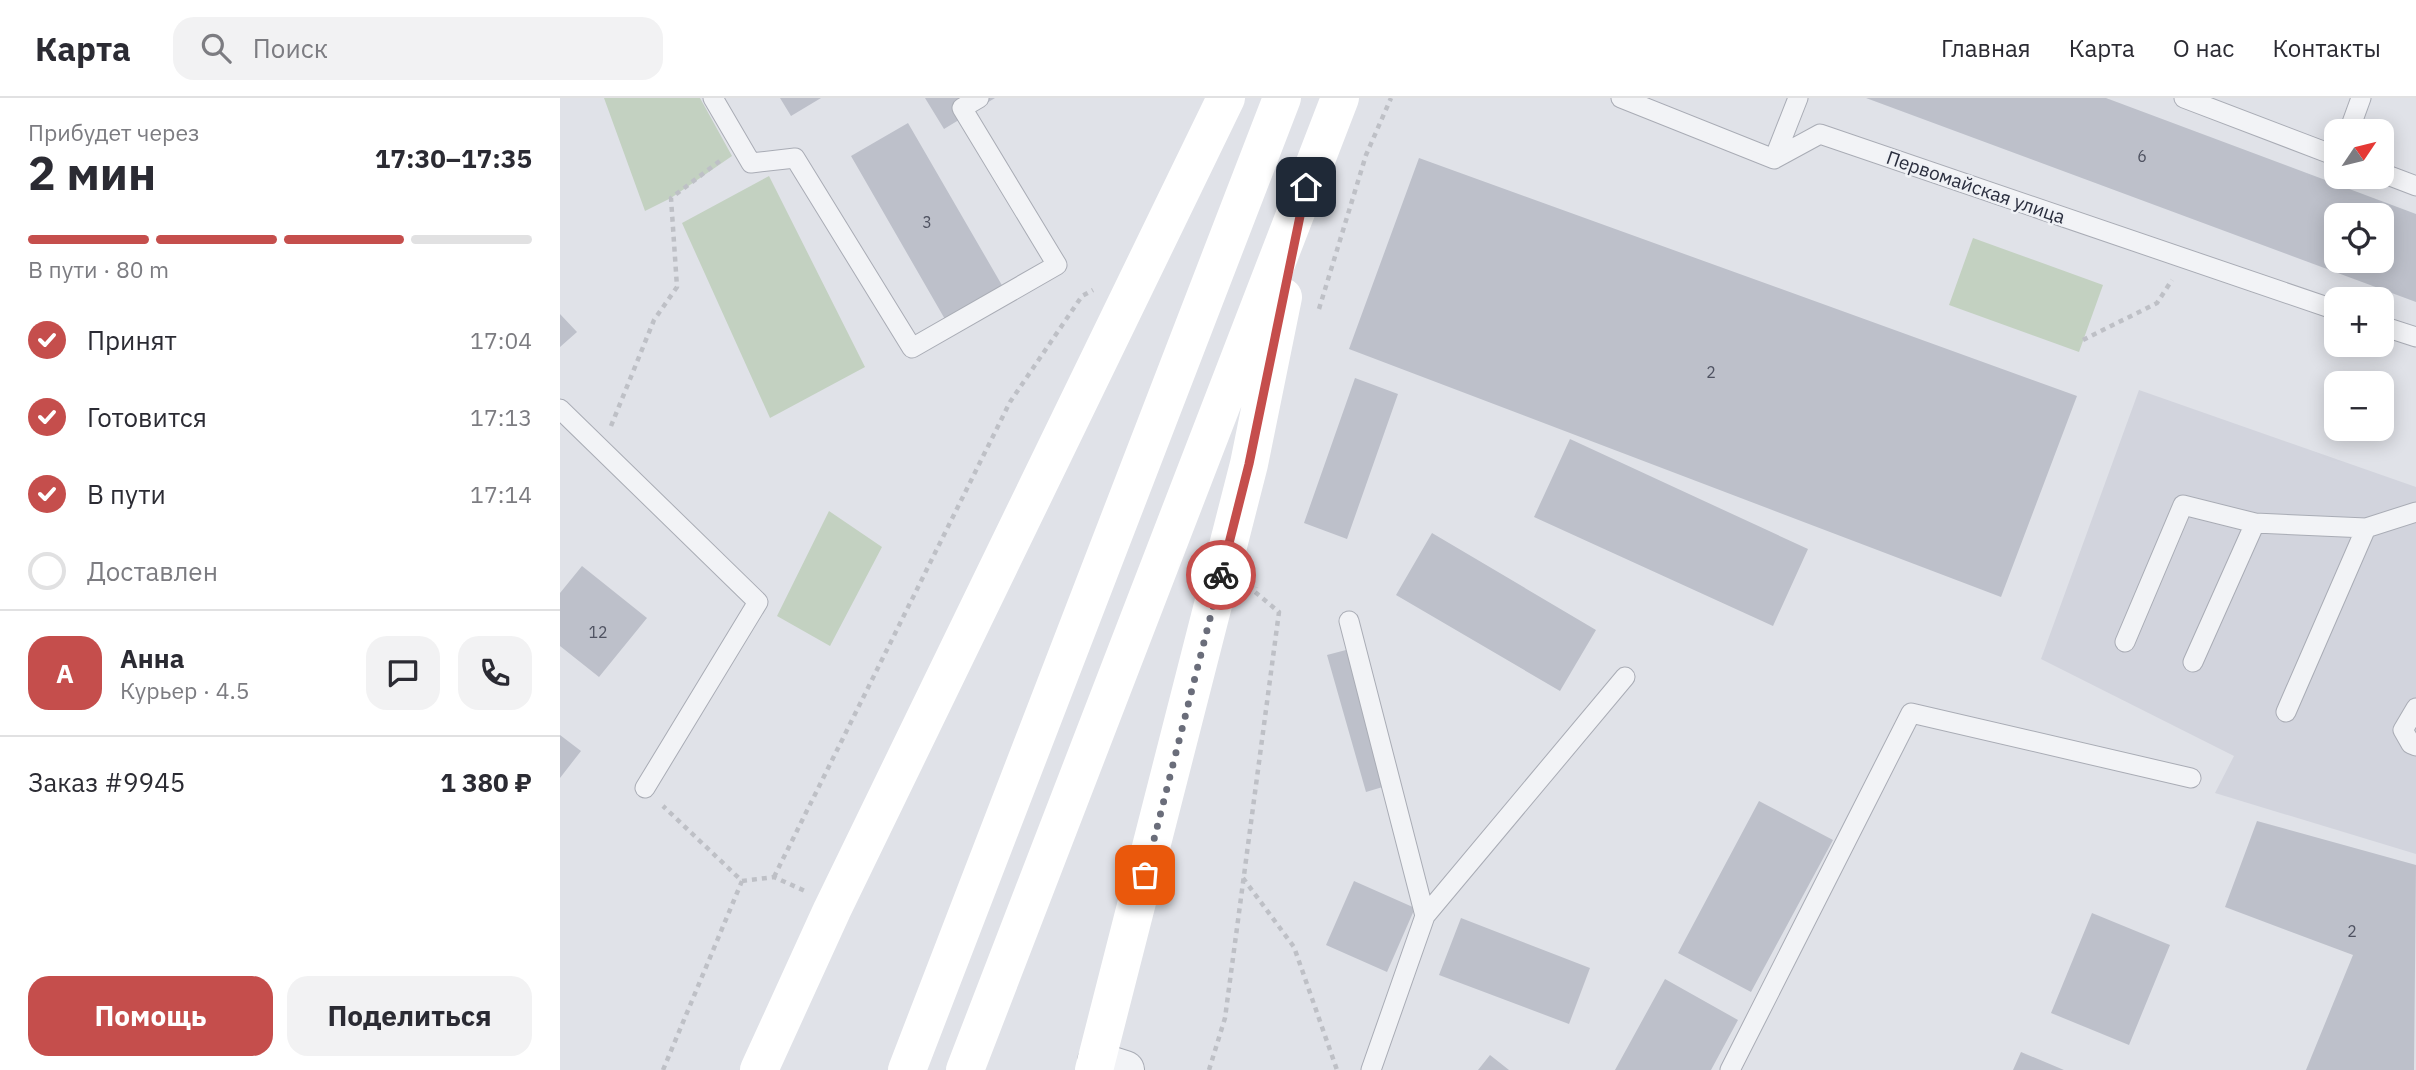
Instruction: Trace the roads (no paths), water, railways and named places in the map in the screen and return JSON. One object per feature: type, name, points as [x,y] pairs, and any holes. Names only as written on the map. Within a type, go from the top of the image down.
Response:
[{"type":"main road","points":[[759,1070],[832,910],[1226,98]]},
{"type":"main road","points":[[907,1070],[1282,98]]},
{"type":"main road","points":[[965,1070],[1340,98]]},
{"type":"main road","points":[[1105,1067],[1249,464],[1306,187]]},
{"type":"lane","points":[[713,98],[738,146],[751,163],[795,158],[912,348],[1057,265],[962,108],[979,98]]},
{"type":"lane","points":[[1621,98],[1774,159],[1798,98]]},
{"type":"lane","points":[[2185,98],[2324,151]]},
{"type":"lane","points":[[2353,119],[2361,98]]},
{"type":"lane","name":"Первомайская улица","points":[[1774,159],[1820,134],[2324,306]]},
{"type":"lane","points":[[2394,178],[2416,186]]},
{"type":"lane","points":[[2394,330],[2416,337]]},
{"type":"lane","points":[[560,409],[758,602],[645,788]]},
{"type":"lane","points":[[2125,642],[2183,505],[2255,523],[2366,528],[2416,512]]},
{"type":"lane","points":[[2193,662],[2255,523]]},
{"type":"lane","points":[[2286,712],[2366,528]]},
{"type":"lane","points":[[1349,621],[1425,916]]},
{"type":"lane","points":[[1371,1070],[1425,916],[1625,677]]},
{"type":"lane","points":[[2416,708],[2409,728],[2411,744],[2416,746]]},
{"type":"lane","points":[[1730,1070],[1911,713],[2191,778]]}]
